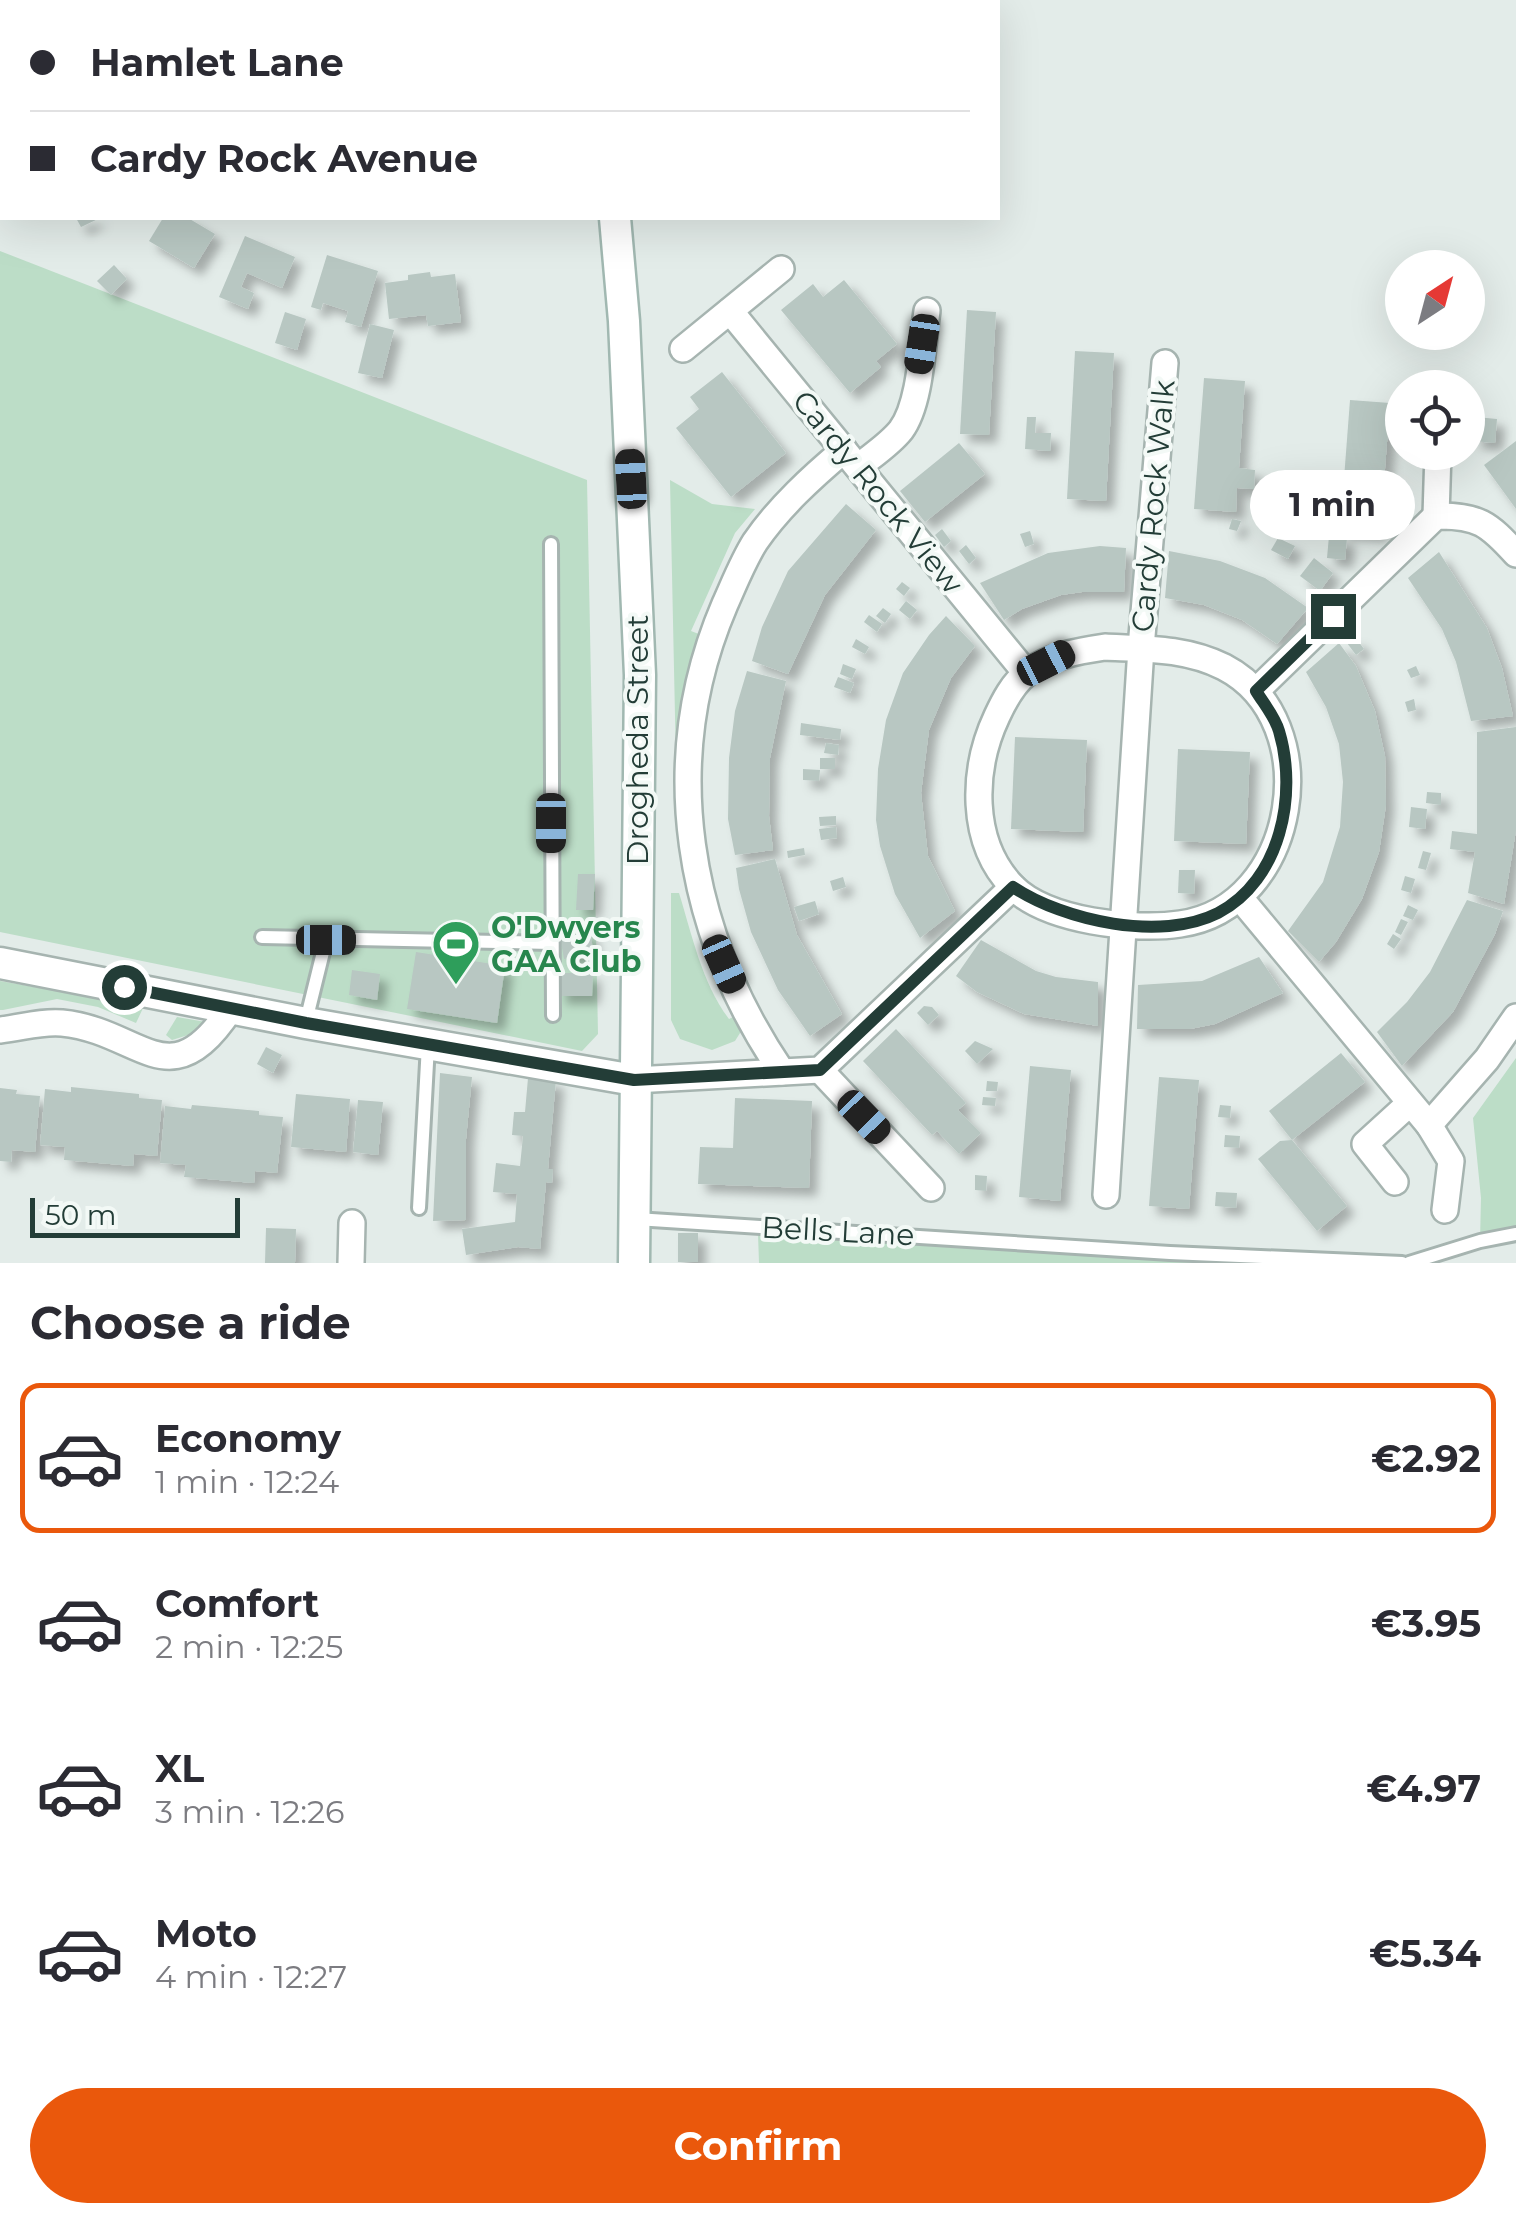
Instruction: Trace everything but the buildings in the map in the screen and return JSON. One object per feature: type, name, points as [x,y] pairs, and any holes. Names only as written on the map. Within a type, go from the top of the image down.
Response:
[{"type":"main road","name":"Drogheda Street","points":[[616,220],[640,675],[634,1263]]},
{"type":"main road","points":[[0,964],[634,1080]]},
{"type":"street","points":[[684,349],[781,269]]},
{"type":"street","name":"Cardy Rock View","points":[[730,311],[1026,673]]},
{"type":"street","points":[[782,1072],[737,994],[711,934],[692,861],[688,784],[698,686],[710,640],[753,544],[768,525],[812,477],[893,439],[904,427],[912,408],[928,312]]},
{"type":"street","name":"Cardy Rock Walk","points":[[1106,1195],[1141,648],[1165,363]]},
{"type":"street","points":[[1436,516],[1437,470]]},
{"type":"street","points":[[1256,691],[1436,516],[1462,515],[1491,526],[1516,554]]},
{"type":"street","points":[[1105,647],[1141,648],[1186,652],[1226,668],[1256,691],[1278,727],[1287,768],[1287,802],[1276,849],[1242,899],[1215,915],[1180,924],[1123,925],[1084,919],[1038,904],[1013,887],[990,850],[979,814],[978,774],[988,735],[1006,698],[1026,673],[1065,653],[1105,647]]},
{"type":"street","points":[[634,1080],[820,1070],[1013,887]]},
{"type":"street","points":[[1242,899],[1429,1126],[1451,1160],[1445,1210]]},
{"type":"street","points":[[0,1030],[62,1023],[94,1029],[147,1053],[170,1057],[195,1051],[213,1036],[232,1008]]},
{"type":"street","points":[[1429,1126],[1488,1060],[1516,1017]]},
{"type":"street","points":[[820,1070],[931,1188]]},
{"type":"street","points":[[1395,1182],[1364,1144],[1410,1103]]},
{"type":"street","points":[[351,1263],[352,1223]]},
{"type":"lane","points":[[550,544],[553,1015]]},
{"type":"lane","points":[[262,937],[551,942]]},
{"type":"lane","points":[[306,1023],[326,940]]},
{"type":"lane","points":[[419,1208],[428,1045]]},
{"type":"lane","name":"Bells Lane","points":[[633,1218],[1170,1253],[1406,1263],[1516,1234]]},
{"type":"green space","name":"O'Dwyers GAA Club","points":[[0,251],[587,480],[598,1034],[582,1051],[0,932]]},
{"type":"green space","points":[[670,480],[712,504],[755,509],[735,533],[691,631],[704,636],[686,700],[676,763]]},
{"type":"green space","points":[[671,893],[679,893],[699,958],[720,1005],[729,1019],[737,1015],[745,1025],[735,1041],[712,1050],[680,1039],[671,1020]]},
{"type":"green space","points":[[0,981],[144,1006],[136,1023],[98,1007],[57,999],[0,1010]]},
{"type":"green space","points":[[177,1017],[206,1022],[198,1032],[172,1040],[166,1035]]},
{"type":"green space","points":[[1516,1058],[1516,1234],[1480,1241],[1481,1198],[1473,1118]]},
{"type":"green space","points":[[758,1234],[829,1239],[1286,1263],[759,1263]]},
{"type":"place","name":"O'Dwyers GAA Club","points":[[456,986]]},
{"type":"route","points":[[124,987],[634,1080],[820,1070],[1013,887],[1038,904],[1084,919],[1123,925],[1180,924],[1215,915],[1242,899],[1276,849],[1287,802],[1287,768],[1278,727],[1256,691],[1333,616]]}]
